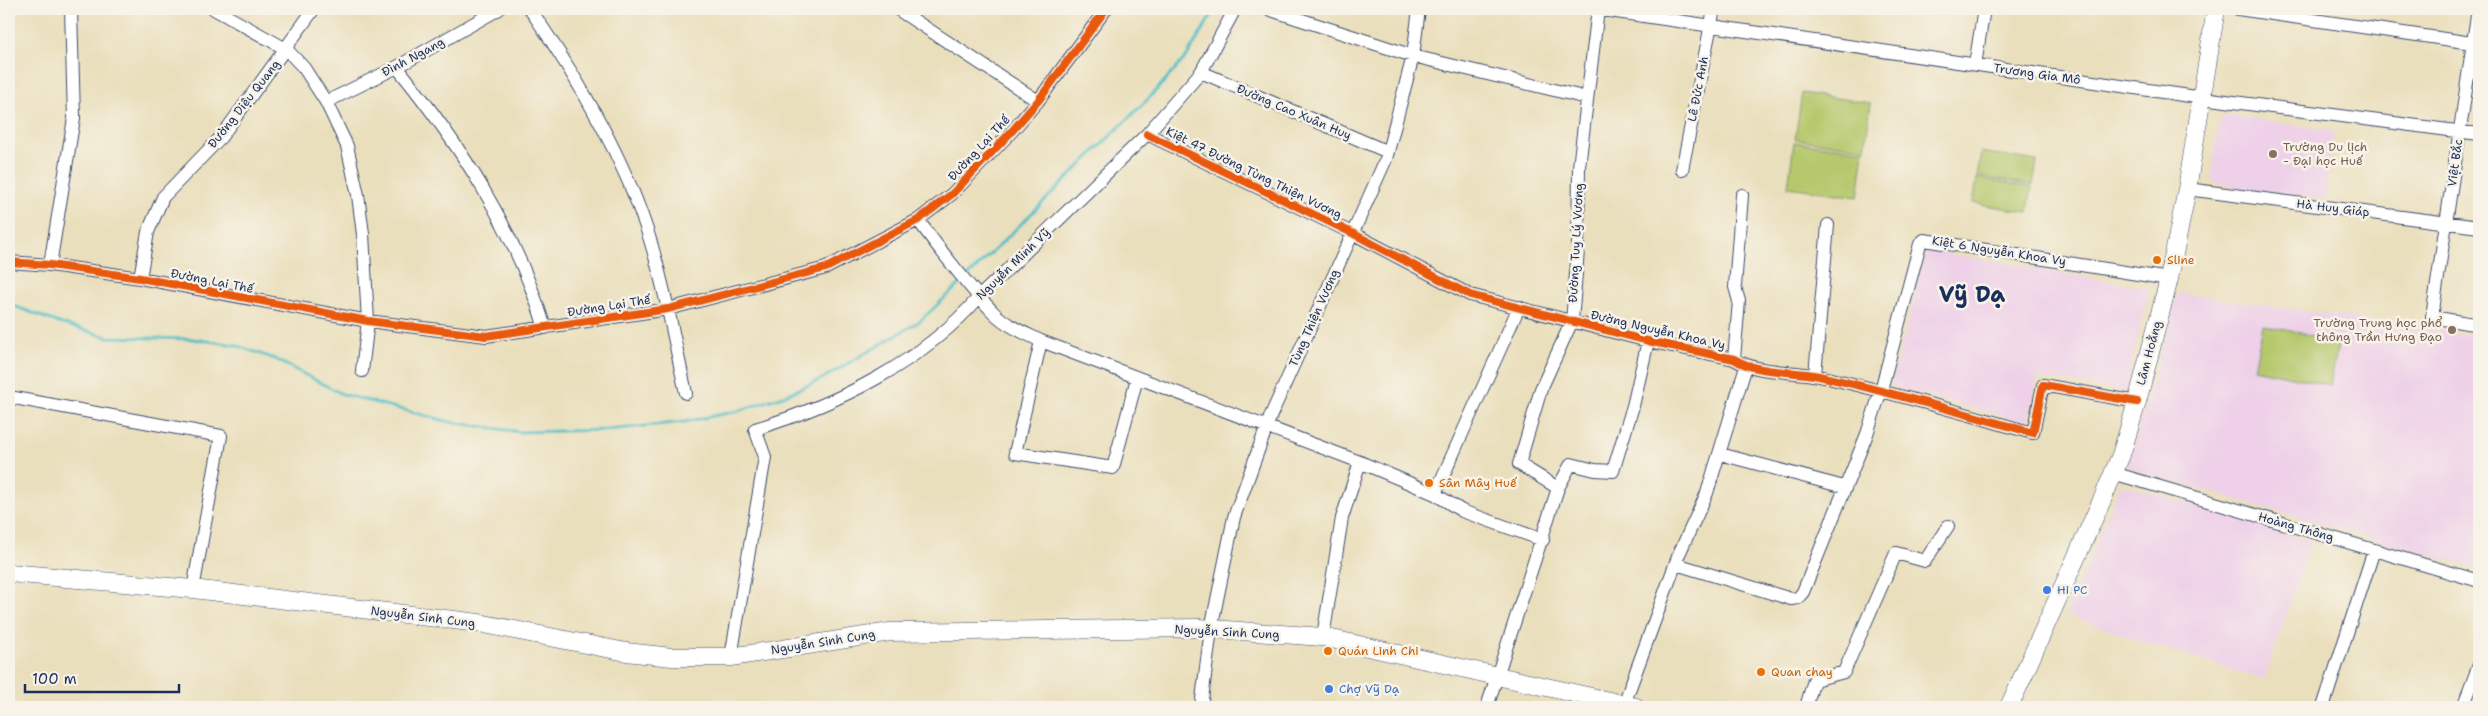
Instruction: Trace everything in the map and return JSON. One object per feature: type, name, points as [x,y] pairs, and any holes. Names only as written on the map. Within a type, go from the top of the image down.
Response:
[{"type":"main road","name":"Lâm Hoằng","points":[[2009,707],[2113,473],[2137,402],[2169,279],[2187,189],[2216,9]]},
{"type":"main road","name":"Nguyễn Sinh Cung","points":[[9,573],[192,590],[479,623],[626,652],[672,657],[732,656],[890,632],[1211,629],[1323,637],[1630,706]]},
{"type":"street","points":[[50,265],[74,118],[71,9]]},
{"type":"street","name":"Đường Diệu Quang","points":[[140,278],[148,232],[163,197],[221,137],[314,9]]},
{"type":"street","name":"Đình Ngang","points":[[326,102],[397,67],[499,9]]},
{"type":"street","points":[[530,9],[568,64],[630,187],[647,231],[668,308],[686,393]]},
{"type":"street","points":[[897,9],[1038,100]]},
{"type":"street","name":"Đường Lại Thế","points":[[9,262],[50,265],[140,278],[368,321],[486,336],[668,308],[826,268],[918,220],[952,194],[1038,100],[1106,9]]},
{"type":"street","name":"Nguyễn Minh Vỹ","points":[[732,656],[765,457],[755,429],[829,403],[893,367],[961,318],[976,292],[1147,134],[1200,72],[1235,9]]},
{"type":"street","points":[[1268,9],[1413,56],[1587,98]]},
{"type":"street","name":"Tùng Thiện Vương","points":[[1202,707],[1211,629],[1234,517],[1266,428],[1388,152],[1413,56],[1420,9]]},
{"type":"street","name":"Trương Gia Mô","points":[[1597,9],[2202,98],[2479,134]]},
{"type":"street","name":"Đường Tuy Lý Vương","points":[[1558,488],[1519,464],[1541,390],[1572,321],[1578,250],[1579,167],[1597,9]]},
{"type":"street","name":"Lê Đức Anh","points":[[1682,170],[1714,9]]},
{"type":"street","points":[[1975,65],[1984,9]]},
{"type":"street","points":[[2238,9],[2476,44]]},
{"type":"street","name":"Việt Bắc","points":[[2478,9],[2476,44],[2460,131],[2432,318],[2479,325]]},
{"type":"street","points":[[221,10],[286,49],[304,68],[326,102],[347,146],[358,194],[363,234],[368,321],[362,371]]},
{"type":"street","points":[[397,67],[436,115],[495,206],[534,291],[544,328]]},
{"type":"street","name":"Đường Cao Xuân Huy","points":[[1200,72],[1388,152]]},
{"type":"street","name":"Kiệt 47 Đường Tùng Thiện Vương","points":[[1147,134],[1352,233]]},
{"type":"street","name":"Hà Huy Giáp","points":[[2187,189],[2479,227]]},
{"type":"street","points":[[1734,359],[1739,301],[1735,287],[1742,195]]},
{"type":"street","points":[[918,220],[957,271],[994,314],[1012,327],[1041,341],[1266,428],[1360,462],[1435,494],[1462,511],[1543,540]]},
{"type":"street","points":[[1815,375],[1828,225]]},
{"type":"street","name":"Đường Nguyễn Khoa Vy","points":[[1352,233],[1470,294],[1648,341],[1734,359],[1746,366],[1815,375],[1881,390],[2034,433],[2043,385],[2137,402]]},
{"type":"street","name":"Kiệt 6 Nguyễn Khoa Vy","points":[[1881,390],[1918,249],[1924,240],[2169,279]]},
{"type":"street","points":[[1435,494],[1520,307]]},
{"type":"street","points":[[1041,341],[1015,453],[1113,468],[1137,378]]},
{"type":"street","points":[[1487,707],[1543,540],[1558,488],[1571,464],[1595,470],[1612,471],[1633,406],[1648,341]]},
{"type":"street","points":[[1630,706],[1676,564],[1692,523],[1708,493],[1746,366]]},
{"type":"street","points":[[1676,564],[1791,599],[1798,598],[1803,592],[1867,434],[1881,390]]},
{"type":"street","points":[[9,397],[221,436],[192,590]]},
{"type":"street","points":[[1720,454],[1844,487]]},
{"type":"street","points":[[1323,637],[1342,518],[1360,462]]},
{"type":"street","name":"Hoàng Thông","points":[[2113,473],[2479,581]]},
{"type":"street","points":[[1806,707],[1814,680],[1844,672],[1896,554],[1925,562],[1948,526]]},
{"type":"street","points":[[2323,707],[2374,550]]},
{"type":"street","points":[[2463,707],[2479,665]]},
{"type":"shaded area","name":"Trường Du lịch - Đại học Huế","points":[[2225,115],[2334,131],[2325,199],[2216,184],[2211,178],[2219,121]]},
{"type":"shaded area","points":[[1926,250],[2149,288],[2125,392],[2038,377],[2027,423],[1891,386]]},
{"type":"shaded area","points":[[2178,293],[2479,336],[2479,569],[2127,468]]},
{"type":"shaded area","points":[[2121,484],[2311,541],[2264,680],[2140,641],[2066,614]]},
{"type":"green space","points":[[1802,93],[1871,103],[1865,149],[1795,139]]},
{"type":"green space","points":[[1794,142],[1864,151],[1858,197],[1788,187]]},
{"type":"green space","points":[[1981,152],[2037,161],[2033,185],[1977,176]]},
{"type":"green space","points":[[1977,178],[2032,187],[2028,212],[1973,203]]},
{"type":"green space","points":[[2263,325],[2339,341],[2330,385],[2254,369]]},
{"type":"waterway","points":[[967,277],[1151,96],[1187,56],[1215,9]]},
{"type":"waterway","points":[[9,304],[59,323],[108,337],[193,339],[235,345],[275,359],[342,394],[450,422],[520,432],[608,430],[684,422],[738,411],[783,396],[820,380],[920,321],[963,281]]},
{"type":"cycle path","points":[[9,262],[50,265],[140,278],[368,321],[486,336],[668,309],[826,268],[918,220],[952,194],[1012,131],[1038,101],[1106,9]]},
{"type":"cycle path","points":[[1147,134],[1352,233],[1470,295],[1648,341],[1734,359],[1753,367],[1808,374],[1846,382],[2033,433],[2043,385],[2137,402]]},
{"type":"place","name":"Trường Du lịch - Đại học Huế","points":[[2273,154]]},
{"type":"place","name":"Sline","points":[[2157,260]]},
{"type":"place","name":"Trường Trung học phổ thông Trần Hưng Đạo","points":[[2452,330]]},
{"type":"place","name":"Sân Mây Huế","points":[[1429,483]]},
{"type":"place","name":"Hi PC","points":[[2047,590]]},
{"type":"place","name":"Quán Linh Chi","points":[[1328,651]]},
{"type":"place","name":"Quan chay","points":[[1761,672]]},
{"type":"place","name":"Chợ Vỹ Dạ","points":[[1329,689]]},
{"type":"district","name":"Vỹ Dạ","points":[[1972,294]]}]
